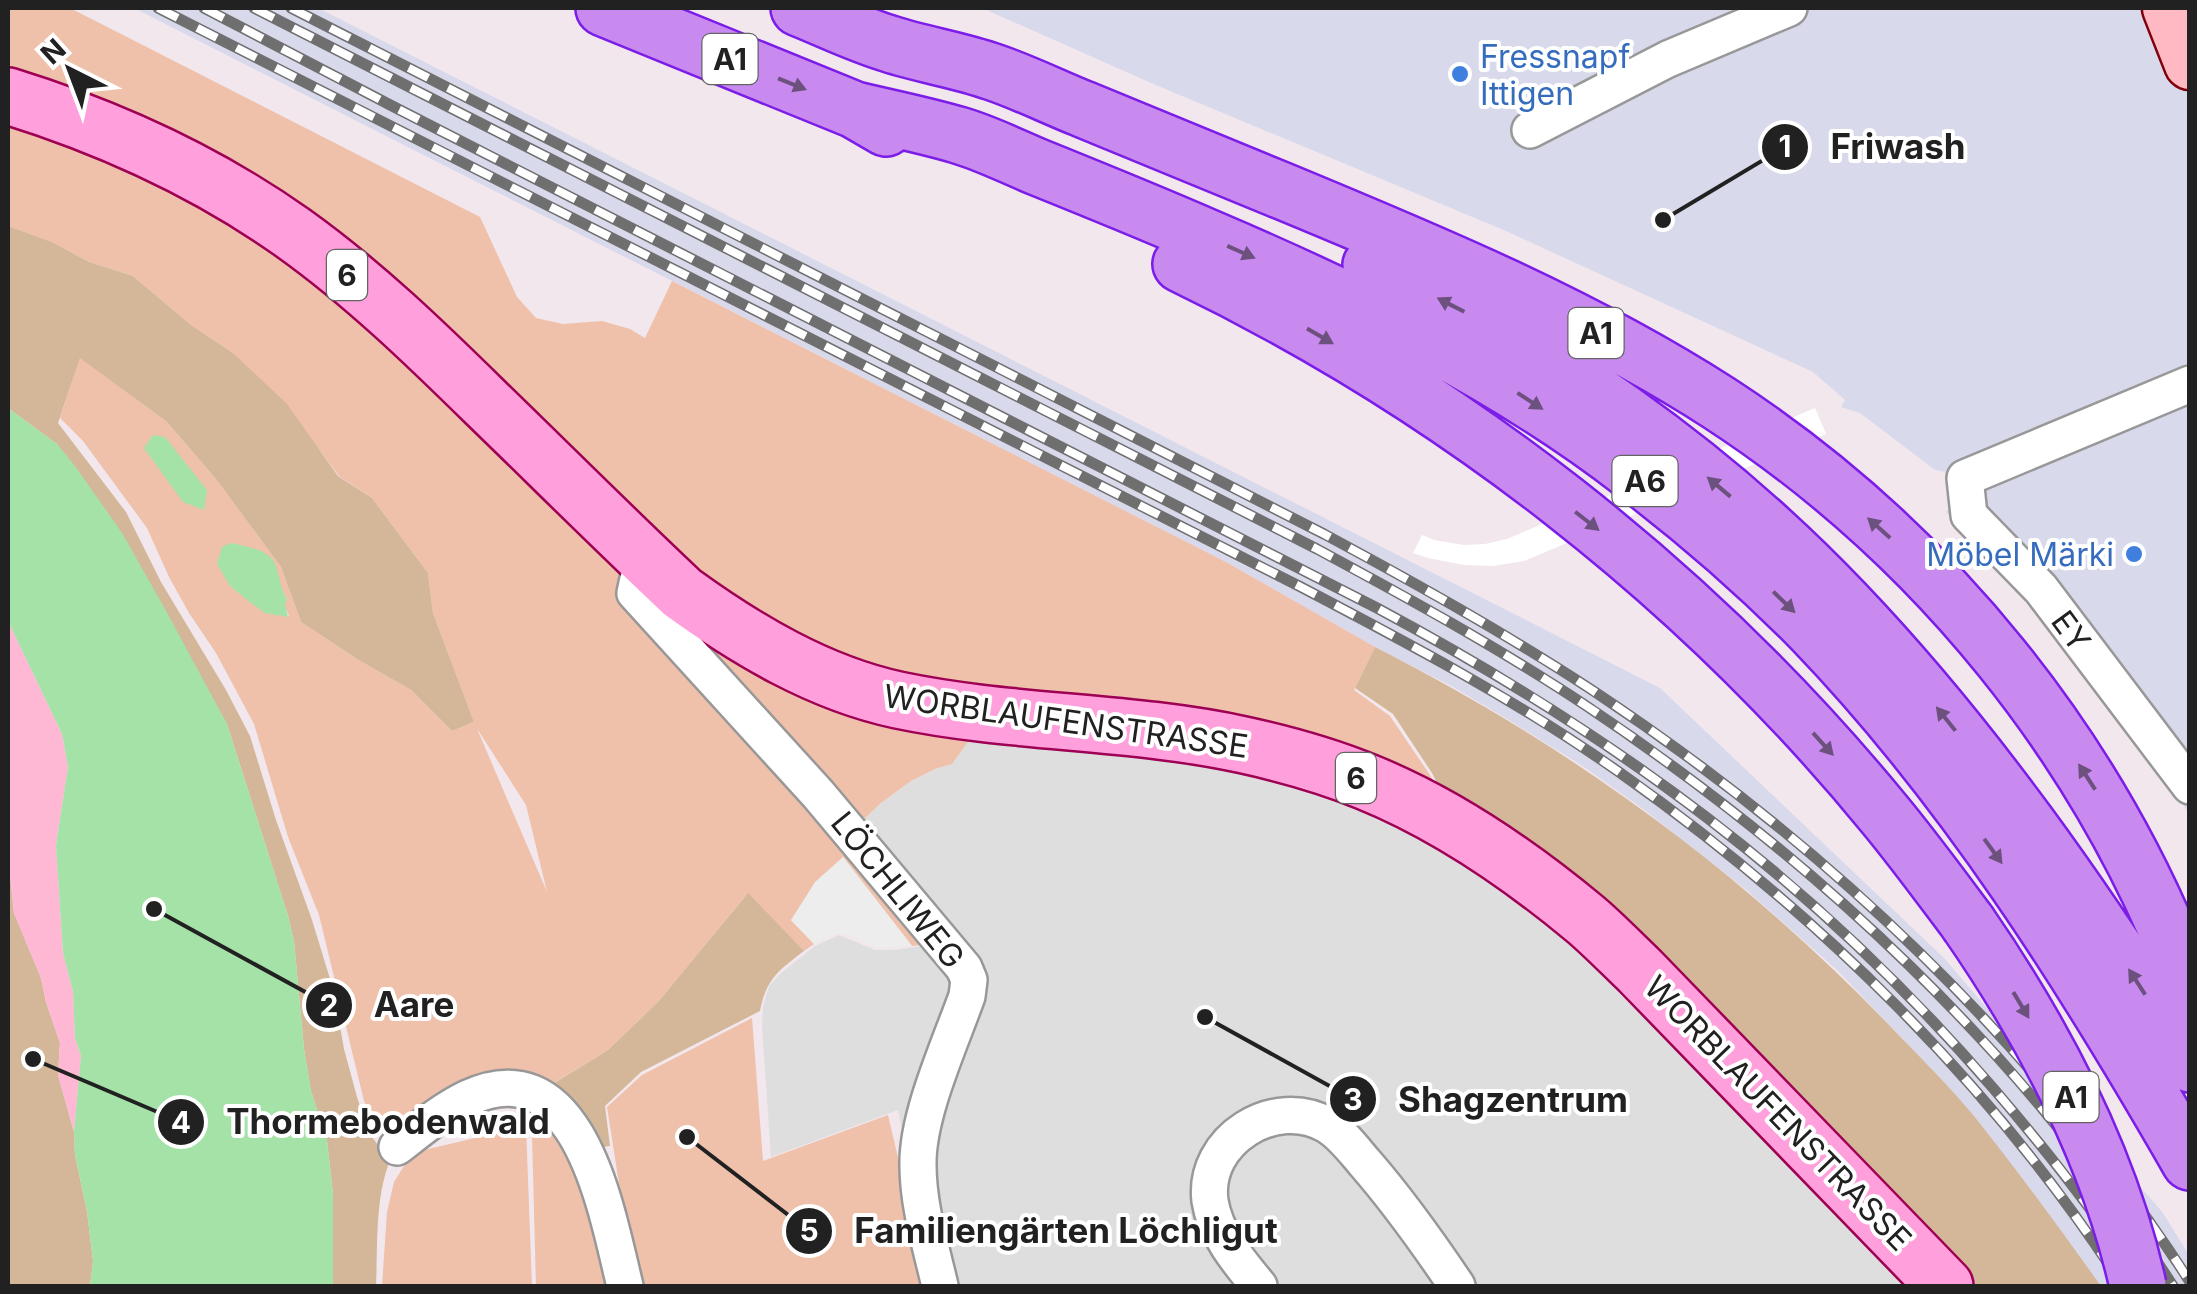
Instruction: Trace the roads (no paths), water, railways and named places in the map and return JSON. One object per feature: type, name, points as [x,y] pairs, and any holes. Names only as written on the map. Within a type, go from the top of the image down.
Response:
[{"type":"highway","name":"A1","points":[[604,8],[855,110],[947,164],[1157,252],[1287,318],[1397,383],[1530,476],[1650,574],[1762,679],[1816,736],[1884,814],[1968,923],[2024,1008],[2080,1116],[2110,1190],[2138,1286]]},
{"type":"highway","name":"A1","points":[[800,8],[886,43],[992,72],[1423,250],[1586,327],[1718,403],[1788,451],[1848,500],[1960,608],[2055,728],[2135,862],[2190,988]]},
{"type":"highway","name":"A6","points":[[886,43],[980,98],[1396,277],[1534,353],[1658,438],[1785,544],[1842,600],[1946,717],[2040,842],[2190,1064]]},
{"type":"highway","name":"A6","points":[[855,110],[960,135],[1188,229],[1376,314],[1494,379],[1573,429],[1695,521],[1798,616],[1912,743],[2044,924],[2190,1162]]},
{"type":"main road","points":[[2168,8],[2190,64]]},
{"type":"main road","name":"WORBLAUFENSTRASSE","points":[[8,96],[136,143],[292,232],[362,286],[423,341],[682,592],[724,623],[800,666],[896,700],[1184,734],[1290,756],[1366,781],[1470,836],[1529,875],[1587,921],[1945,1286]]},
{"type":"street","points":[[1530,130],[1668,58],[1789,8]]},
{"type":"street","name":"EY","points":[[2190,384],[1965,478],[1969,515],[2041,589],[2190,786]]},
{"type":"street","name":"LÖCHLIWEG","points":[[652,564],[638,579],[635,594],[818,794],[964,968],[969,980],[923,1126],[918,1164],[921,1200],[940,1286]]},
{"type":"street","points":[[398,1146],[469,1098],[514,1089],[537,1094],[559,1109],[584,1150],[610,1225],[625,1286]]},
{"type":"street","points":[[1260,1286],[1220,1232],[1210,1186],[1221,1153],[1240,1133],[1268,1119],[1293,1116],[1328,1126],[1347,1142],[1412,1218],[1456,1286]]},
{"type":"railway","points":[[158,8],[1299,586],[1462,674],[1581,746],[1692,825],[1762,882],[1896,1005],[2017,1140],[2123,1286]]},
{"type":"railway","points":[[204,8],[1377,608],[1549,708],[1708,818],[1855,944],[1993,1088],[2053,1160],[2143,1286]]},
{"type":"railway","points":[[254,8],[1317,549],[1585,705],[1753,828],[1909,966],[1982,1040],[2050,1118],[2114,1200],[2173,1286]]},
{"type":"railway","points":[[291,8],[1324,534],[1460,609],[1592,690],[1763,815],[1922,955],[2065,1111],[2130,1194],[2190,1282]]},
{"type":"place","name":"Fressnapf Ittigen","points":[[1460,74]]},
{"type":"place","name":"Friwash","points":[[1663,220]]},
{"type":"place","name":"Möbel Märki","points":[[2134,554]]},
{"type":"place","name":"Aare","points":[[154,909]]},
{"type":"place","name":"Shagzentrum","points":[[1205,1017]]},
{"type":"place","name":"Thormebodenwald","points":[[33,1059]]},
{"type":"place","name":"Familiengärten Löchligut","points":[[687,1137]]}]
